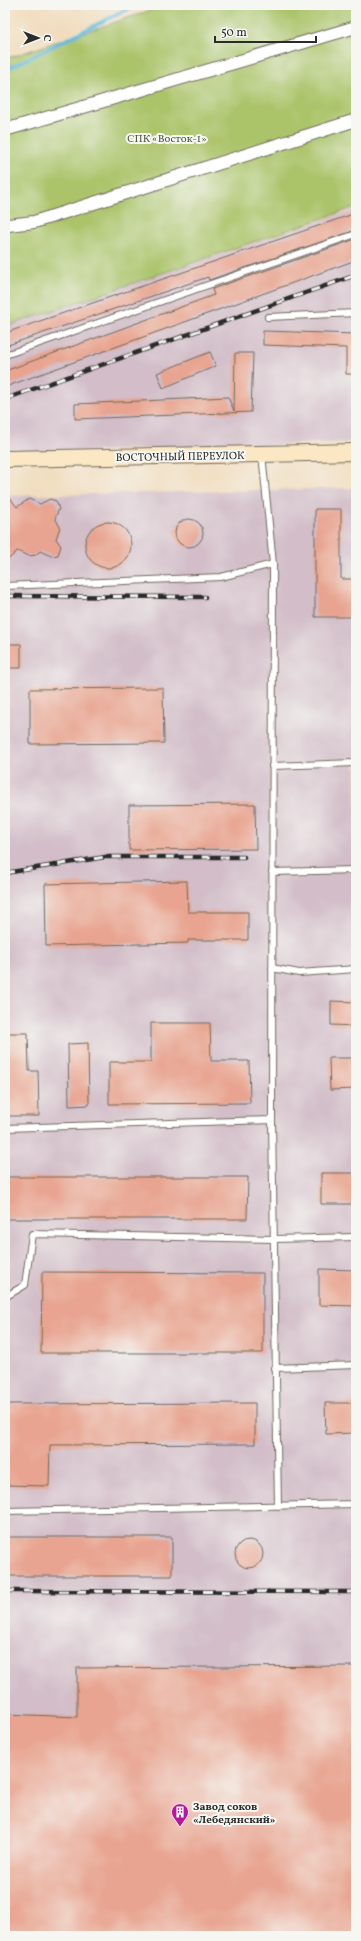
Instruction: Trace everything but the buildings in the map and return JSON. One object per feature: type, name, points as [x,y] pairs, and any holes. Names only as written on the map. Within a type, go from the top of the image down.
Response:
[{"type":"street","points":[[6,130],[356,26]]},
{"type":"street","points":[[5,224],[8,225],[34,222],[356,120]]},
{"type":"street","name":"ВОСТОЧНЫЙ ПЕРЕУЛОК","points":[[5,459],[356,452]]},
{"type":"lane","points":[[5,355],[356,234]]},
{"type":"lane","points":[[268,317],[356,313]]},
{"type":"lane","points":[[262,454],[273,564],[272,1120],[278,1506]]},
{"type":"lane","points":[[5,586],[221,576],[273,564]]},
{"type":"lane","points":[[272,766],[356,764]]},
{"type":"lane","points":[[272,872],[356,870]]},
{"type":"lane","points":[[272,968],[300,973],[356,969]]},
{"type":"lane","points":[[5,1128],[272,1120]]},
{"type":"lane","points":[[5,1297],[25,1285],[32,1234],[274,1239],[356,1237]]},
{"type":"lane","points":[[276,1368],[356,1365]]},
{"type":"lane","points":[[5,1511],[356,1504]]},
{"type":"shaded area","points":[[356,209],[356,442],[5,454],[5,327]]},
{"type":"shaded area","points":[[356,488],[356,1936],[5,1936],[5,496]]},
{"type":"green space","name":"СПК «Восток-1»","points":[[166,5],[356,5],[356,207],[5,327],[5,59]]},
{"type":"waterway","points":[[5,70],[136,5]]},
{"type":"railway","points":[[5,399],[356,275]]},
{"type":"railway","points":[[5,596],[205,597]]},
{"type":"railway","points":[[5,873],[105,857],[244,857]]},
{"type":"railway","points":[[5,1591],[356,1592]]},
{"type":"place","name":"Завод соков «Лебедянский»","points":[[180,1827]]}]
